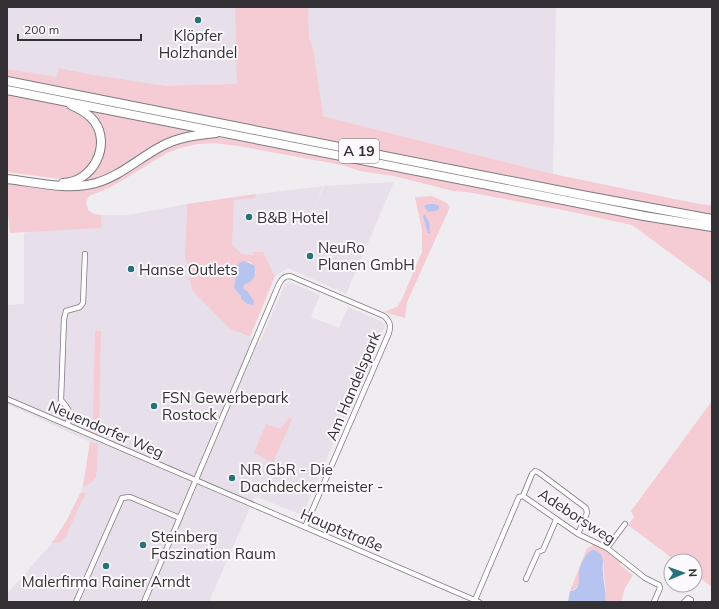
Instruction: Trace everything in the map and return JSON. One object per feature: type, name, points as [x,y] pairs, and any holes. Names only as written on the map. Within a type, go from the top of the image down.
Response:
[{"type":"highway","name":"A 19","points":[[7,81],[587,196],[712,219]]},
{"type":"highway","name":"A 19","points":[[7,90],[644,216],[712,227]]},
{"type":"highway","points":[[7,175],[67,183],[82,176],[92,168],[97,161],[101,149],[98,128],[92,119],[83,111],[61,100]]},
{"type":"highway","points":[[7,179],[64,186],[88,185],[109,178],[160,146],[172,141],[188,136],[225,133]]},
{"type":"street","points":[[68,425],[69,409],[61,400],[64,318],[66,311],[80,307],[83,303],[84,254]]},
{"type":"street","name":"Am Handelspark","points":[[196,480],[282,278],[290,276],[384,316],[391,324],[389,333],[305,527]]},
{"type":"street","name":"Neuendorfer Weg","points":[[7,400],[196,480]]},
{"type":"street","points":[[523,496],[532,474],[535,471],[538,472],[586,508],[587,513],[578,534]]},
{"type":"street","points":[[144,602],[196,480]]},
{"type":"street","name":"Hauptstraße","points":[[196,480],[477,601]]},
{"type":"street","name":"Adeborsweg","points":[[477,601],[519,497],[523,496],[578,534],[607,548],[645,578],[659,585],[660,588],[654,602]]},
{"type":"street","points":[[76,602],[122,498],[130,497],[180,518]]},
{"type":"street","points":[[526,580],[538,552],[543,550],[556,520]]},
{"type":"street","points":[[607,548],[625,524]]},
{"type":"street","points":[[684,602],[688,598],[691,600],[690,602]]},
{"type":"shaded area","points":[[7,7],[556,7],[553,174],[323,116],[300,121],[7,69]]},
{"type":"shaded area","points":[[235,7],[308,7],[309,38],[313,49],[323,116],[553,174],[699,204],[712,205],[712,214],[694,212],[334,142],[7,76],[7,69],[57,77],[59,68],[87,74],[166,86],[237,84]]},
{"type":"shaded area","points":[[7,95],[64,106],[84,113],[96,129],[98,153],[87,170],[67,180],[7,172]]},
{"type":"shaded area","points":[[85,109],[203,133],[196,133],[98,180],[73,183],[78,181],[103,148]]},
{"type":"shaded area","points":[[209,136],[354,162],[659,223],[712,231],[712,284],[632,225],[563,210],[467,192],[453,191],[394,176],[360,171],[342,165],[238,146],[213,143],[198,144],[167,153],[109,188],[89,196],[86,202],[88,210],[94,214],[102,215],[101,228],[10,233],[7,205],[7,180],[87,187],[176,141]]},
{"type":"shaded area","points":[[394,182],[346,294],[288,268],[275,276],[263,252],[253,255],[242,254],[232,245],[234,197],[323,186],[312,212],[324,186]]},
{"type":"shaded area","points":[[256,194],[255,198],[234,200],[232,245],[242,254],[253,255],[253,252],[263,252],[275,276],[250,337],[230,329],[192,290],[185,255],[187,204]],"holes":[[[249,262],[254,265],[256,273],[248,283],[243,285],[241,299],[241,296],[234,288],[237,265]]]},
{"type":"shaded area","points":[[432,196],[447,203],[450,207],[407,302],[405,318],[384,312],[397,307],[402,299],[422,252],[422,230],[415,197]]},
{"type":"shaded area","points":[[187,204],[185,255],[230,329],[260,342],[285,284],[289,282],[320,295],[311,317],[339,328],[348,307],[381,321],[385,326],[302,515],[255,496],[209,602],[7,602],[7,594],[52,543],[67,520],[83,487],[90,442],[7,404],[7,305],[24,304],[24,233],[34,231],[101,228],[102,215],[128,215]]},
{"type":"shaded area","points":[[95,331],[101,331],[99,427],[97,435],[85,429],[86,425],[93,423]]},
{"type":"shaded area","points":[[712,401],[712,587],[703,580],[703,553],[665,553],[628,525],[634,517],[631,511]]},
{"type":"shaded area","points":[[289,418],[292,419],[273,463],[254,453],[266,424],[280,429]]},
{"type":"shaded area","points":[[90,442],[98,444],[96,477],[92,482],[83,487]]},
{"type":"shaded area","points":[[86,492],[66,536],[61,542],[52,543],[67,520],[80,494]]},
{"type":"shaded area","points":[[593,544],[606,549],[622,562],[620,565],[633,575],[625,588],[621,602],[605,602],[606,593],[604,563],[579,574],[580,580],[578,585],[575,589],[570,591],[587,548],[591,547]]},
{"type":"water","points":[[428,204],[435,204],[439,206],[439,209],[428,212],[424,206]]},
{"type":"water","points":[[428,212],[425,215],[429,222],[430,233],[428,233],[423,216]]},
{"type":"water","points":[[243,261],[254,265],[254,278],[244,285],[243,288],[248,292],[254,301],[253,305],[248,304],[241,299],[241,296],[234,288],[237,265]]},
{"type":"water","points":[[592,550],[599,553],[603,559],[603,576],[606,595],[605,602],[568,602],[570,591],[575,590],[578,586],[579,572],[582,563],[587,554]]},
{"type":"waterway","points":[[710,602],[712,598]]},
{"type":"place","name":"Klöpfer Holzhandel","points":[[198,20]]},
{"type":"place","name":"B&B Hotel","points":[[249,217]]},
{"type":"place","name":"NeuRo Planen GmbH","points":[[310,256]]},
{"type":"place","name":"Hanse Outlets","points":[[131,269]]},
{"type":"place","name":"FSN Gewerbepark Rostock","points":[[154,406]]},
{"type":"place","name":"NR GbR - Die Dachdeckermeister -","points":[[232,478]]},
{"type":"place","name":"Steinberg Faszination Raum","points":[[143,545]]},
{"type":"place","name":"Malerfirma Rainer Arndt","points":[[106,566]]}]
